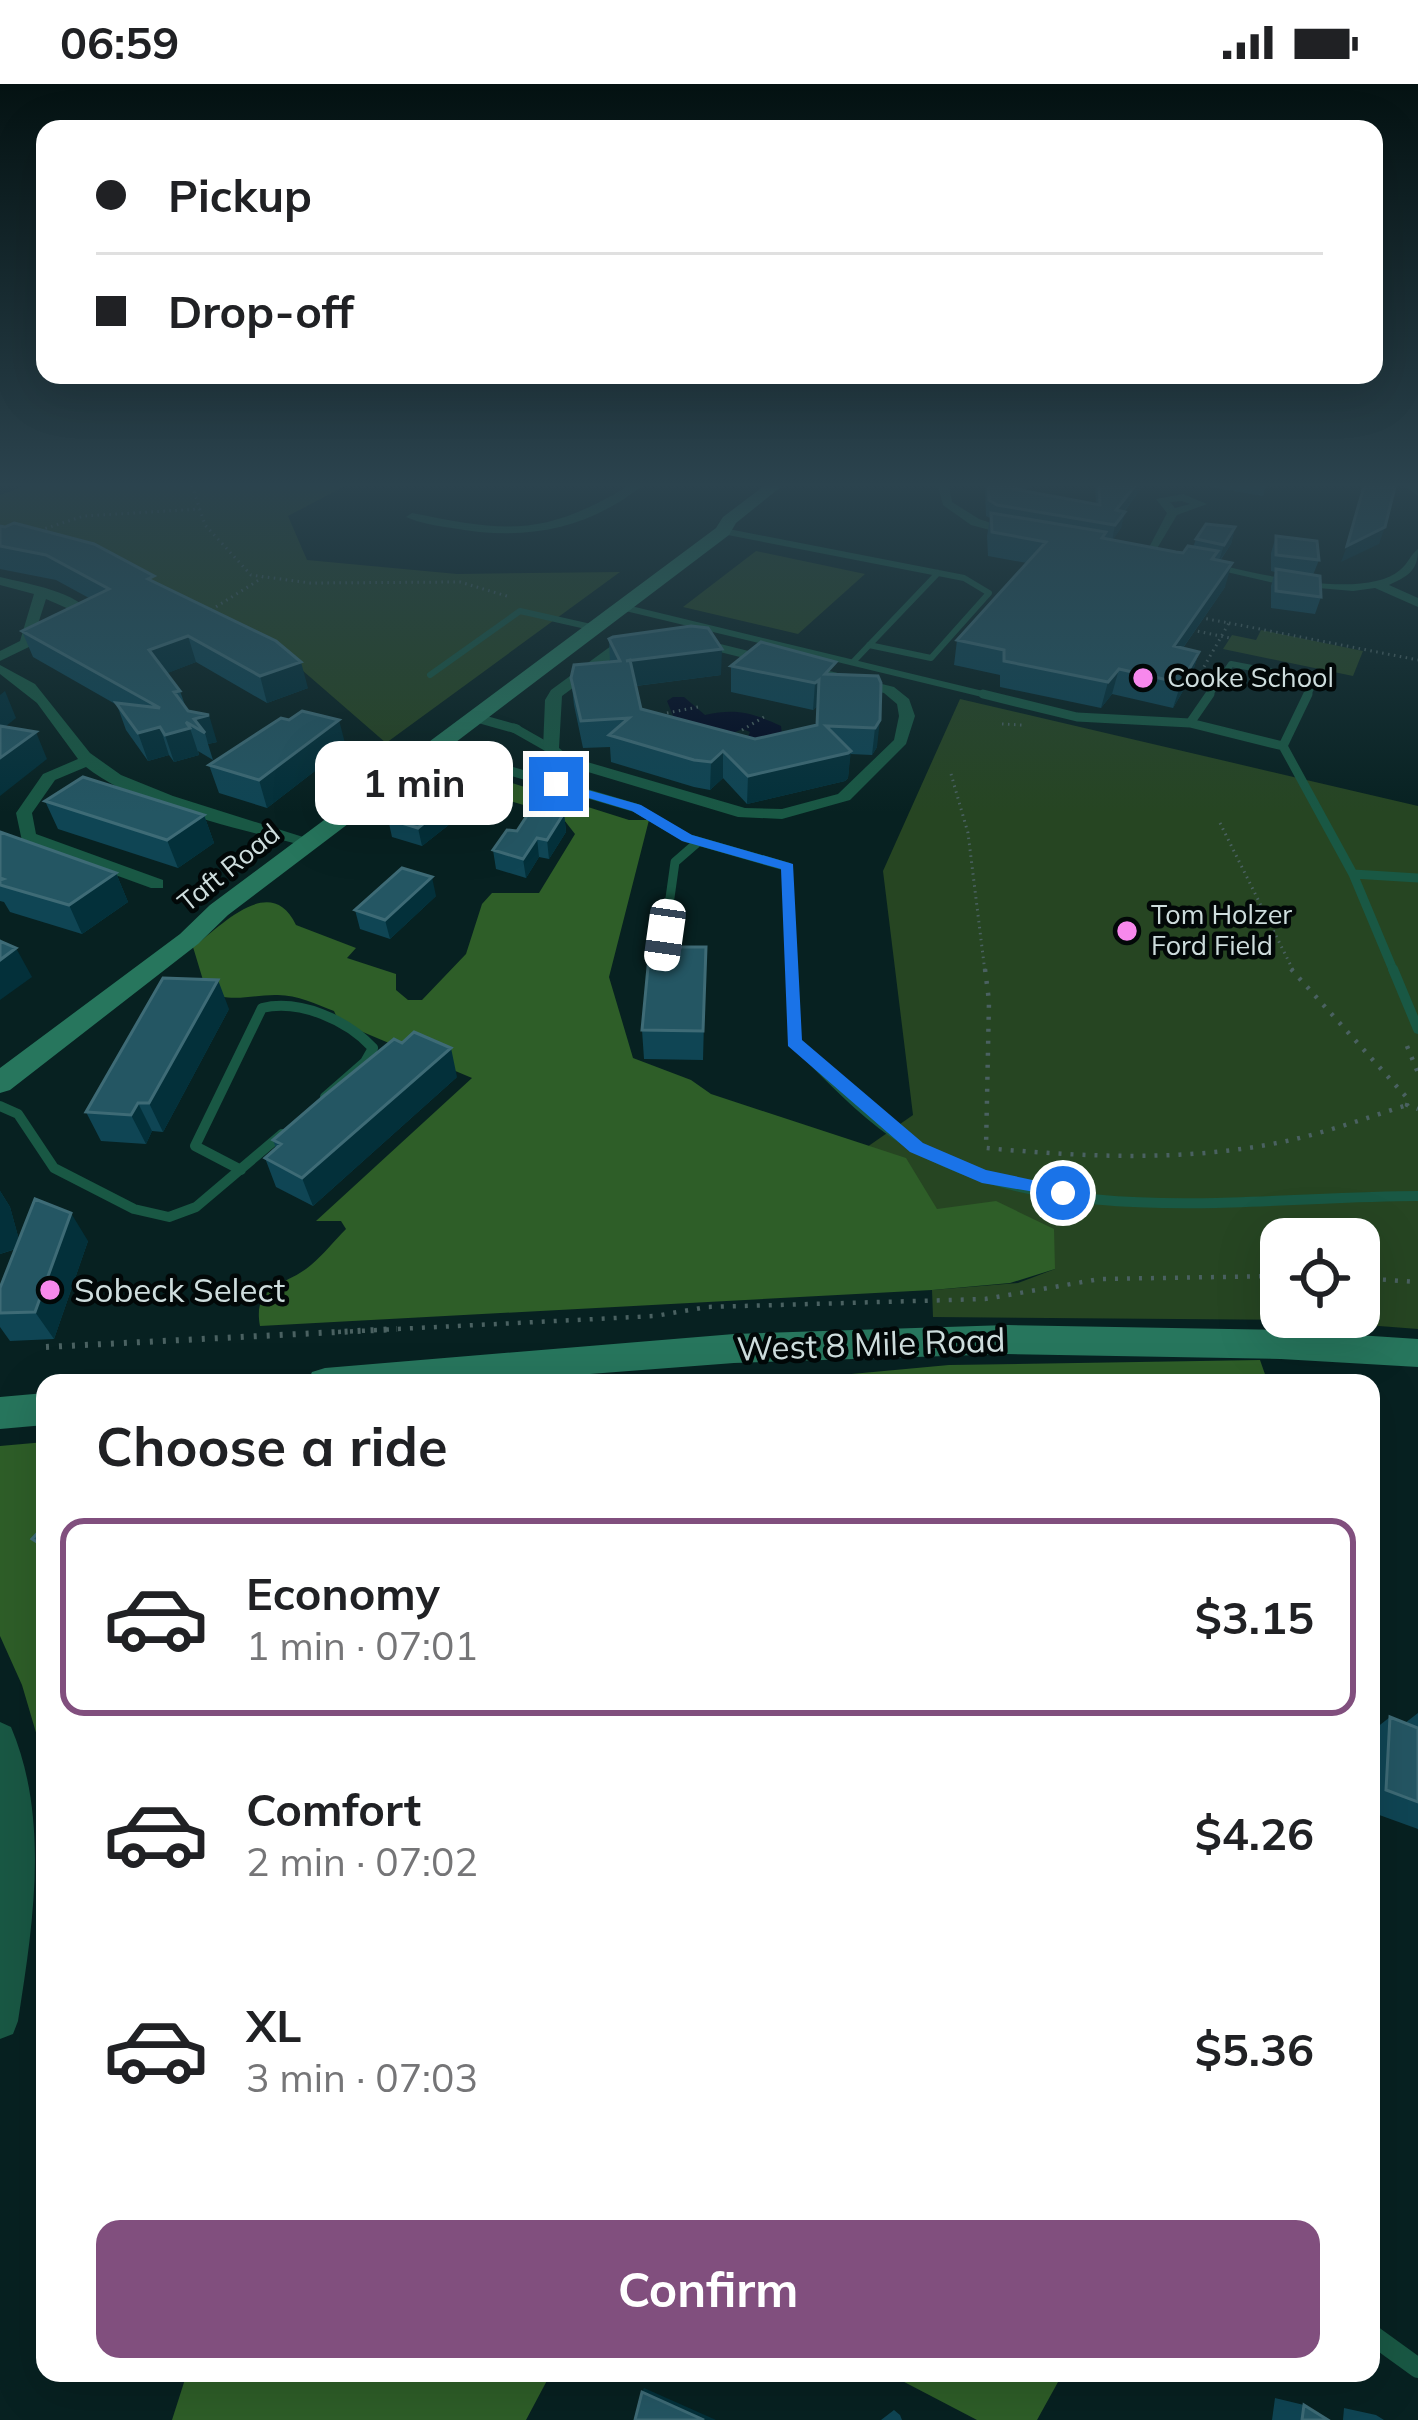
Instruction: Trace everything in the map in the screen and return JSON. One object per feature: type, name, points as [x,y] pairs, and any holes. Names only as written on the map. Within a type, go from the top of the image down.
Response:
[{"type":"street","points":[[40,595],[42,638]]},
{"type":"street","points":[[0,657],[80,625],[86,614],[46,595]]},
{"type":"street","name":"Taft Road","points":[[0,1083],[638,595]]},
{"type":"street","points":[[665,638],[875,685],[899,695],[907,716],[901,740],[844,796],[782,814],[744,813],[585,770],[551,748],[552,700],[616,649],[665,638]]},
{"type":"street","points":[[0,669],[31,687],[88,760],[121,783],[310,842]]},
{"type":"street","points":[[476,718],[514,728]]},
{"type":"street","points":[[88,760],[45,781],[23,813],[28,837],[157,884]]},
{"type":"street","name":"West 8 Mile Road","points":[[422,1374],[595,1358],[928,1339],[1211,1342],[1418,1353]]},
{"type":"street","points":[[0,1413],[36,1410]]},
{"type":"street","points":[[0,1738],[19,1865],[0,2021]]},
{"type":"lane","points":[[854,661],[917,595]]},
{"type":"lane","points":[[869,645],[931,658],[986,595]]},
{"type":"lane","points":[[622,607],[1077,717],[1190,723],[1283,746],[1354,874],[1418,1029]]},
{"type":"lane","points":[[430,675],[520,611],[595,628]]},
{"type":"lane","points":[[1190,723],[1231,664],[1315,680],[1283,746]]},
{"type":"lane","points":[[514,728],[550,725]]},
{"type":"lane","points":[[514,728],[551,748]]},
{"type":"lane","points":[[436,749],[636,808],[698,842],[788,867],[794,1042],[916,1148],[982,1176],[1063,1193],[1150,1198],[1418,1196]]},
{"type":"lane","points":[[660,971],[675,862],[698,842]]},
{"type":"lane","points":[[1354,874],[1418,878]]},
{"type":"lane","points":[[241,1170],[195,1147],[262,1008],[272,1004],[364,1035],[373,1048],[365,1061],[312,1108]]},
{"type":"lane","points":[[0,1106],[18,1114],[55,1168],[144,1213],[169,1217],[196,1208],[294,1124]]},
{"type":"lane","points":[[1380,2341],[1418,2368]]},
{"type":"path","points":[[209,611],[235,595]]},
{"type":"path","points":[[508,595],[511,598]]},
{"type":"path","points":[[1187,614],[1418,660]]},
{"type":"path","points":[[1198,676],[1229,623]]},
{"type":"path","points":[[1192,630],[1230,638]]},
{"type":"path","points":[[1192,659],[1207,662]]},
{"type":"path","points":[[667,713],[698,707]]},
{"type":"path","points":[[1000,712],[1004,731]]},
{"type":"path","points":[[742,730],[764,717]]},
{"type":"path","points":[[951,774],[968,833],[989,1001],[986,1148],[1064,1155],[1218,1152],[1283,1142],[1407,1105],[1418,1108]]},
{"type":"path","points":[[1220,823],[1289,967],[1409,1100],[1407,1105]]},
{"type":"path","points":[[46,1346],[655,1316],[706,1307],[986,1299],[1100,1279],[1260,1276]]},
{"type":"path","points":[[1380,1279],[1418,1282]]},
{"type":"green space","points":[[134,595],[589,595],[386,743],[302,670]]},
{"type":"green space","points":[[699,595],[842,595],[798,634],[683,607]]},
{"type":"green space","points":[[1261,630],[1363,651],[1353,676],[1223,649],[1232,635],[1256,640]]},
{"type":"green space","points":[[960,699],[1418,806],[1418,1329],[1380,1326],[1380,1218],[1260,1218],[1260,1320],[933,1317],[932,1290],[1018,1283],[1055,1269],[824,1177],[913,1115],[883,871]]},
{"type":"green space","points":[[445,762],[629,820],[649,820],[609,977],[633,1058],[691,1080],[711,1094],[906,1158],[937,1209],[996,1201],[1054,1229],[1055,1269],[1010,1283],[932,1290],[260,1326],[266,1294],[311,1265],[346,1229],[341,1221],[316,1221],[472,1078],[339,1022],[334,1011],[305,1000],[214,994],[206,990],[193,947],[246,908],[273,903],[286,910],[296,925],[356,948],[347,958],[396,974],[396,990],[408,1000],[422,1000],[466,954],[482,904],[492,893],[539,893],[575,834],[561,816],[510,801],[486,824],[470,785],[442,771]]},
{"type":"green space","points":[[1260,1360],[1265,1374],[852,1374],[949,1365]]},
{"type":"green space","points":[[36,1443],[36,1732],[0,1636],[0,1446]]},
{"type":"green space","points":[[184,2382],[546,2382],[526,2420],[172,2420]]},
{"type":"green space","points":[[904,2382],[1058,2382],[1037,2420],[977,2420]]},
{"type":"water","points":[[684,697],[705,715],[735,712],[761,718],[781,726],[782,735],[746,742],[750,732],[743,729],[730,734],[674,718],[667,701]]},
{"type":"building","points":[[97,595],[181,595],[276,641],[301,662],[260,676],[188,636],[149,650],[180,691],[174,692],[188,711],[209,715],[194,719],[205,733],[186,722],[190,728],[165,735],[160,727],[138,733],[116,703],[160,708],[22,631]]},
{"type":"building","points":[[998,595],[1210,595],[1174,646],[1199,652],[1181,683],[1119,669],[1108,682],[1004,661],[1004,650],[957,640]]},
{"type":"building","points":[[691,626],[708,628],[722,649],[630,660],[641,709],[755,739],[817,725],[819,680],[731,666],[761,642],[836,662],[825,674],[878,676],[880,720],[875,728],[826,726],[851,751],[848,753],[748,776],[723,751],[711,762],[694,760],[609,735],[629,718],[581,721],[571,678],[574,665],[620,661],[609,639]]},
{"type":"building","points":[[302,711],[339,720],[259,780],[209,765],[281,718],[289,720]]},
{"type":"building","points":[[0,726],[36,732],[0,758]]},
{"type":"building","points":[[83,777],[204,815],[167,840],[45,801]]},
{"type":"building","points":[[427,788],[456,797],[418,828],[388,819]]},
{"type":"building","points":[[532,808],[564,813],[547,840],[537,838],[523,859],[493,850],[507,830],[517,831]]},
{"type":"building","points":[[0,832],[116,873],[69,905],[0,885]]},
{"type":"building","points":[[402,868],[432,877],[385,920],[355,910]]},
{"type":"building","points":[[0,941],[16,948],[0,960]]},
{"type":"building","points":[[650,946],[659,951],[706,947],[703,1031],[642,1030]]},
{"type":"building","points":[[163,978],[218,980],[149,1103],[138,1103],[131,1115],[86,1112]]},
{"type":"building","points":[[414,1032],[451,1048],[302,1178],[265,1158],[281,1144],[273,1140],[324,1096],[394,1039],[402,1043]]},
{"type":"building","points":[[35,1199],[71,1213],[35,1312],[0,1313],[0,1288]]},
{"type":"building","points":[[1390,1717],[1418,1728],[1418,1802],[1386,1790]]},
{"type":"building","points":[[642,2392],[704,2420],[635,2420]]},
{"type":"building","points":[[1304,2405],[1328,2420],[1302,2420]]},
{"type":"place","name":"Cooke School","points":[[1143,678]]},
{"type":"place","name":"Tom Holzer Ford Field","points":[[1127,931]]},
{"type":"place","name":"Sobeck Select","points":[[50,1290]]},
{"type":"route","points":[[556,784],[636,808],[687,838],[788,867],[794,1042],[916,1148],[1004,1183],[1063,1193]]}]
